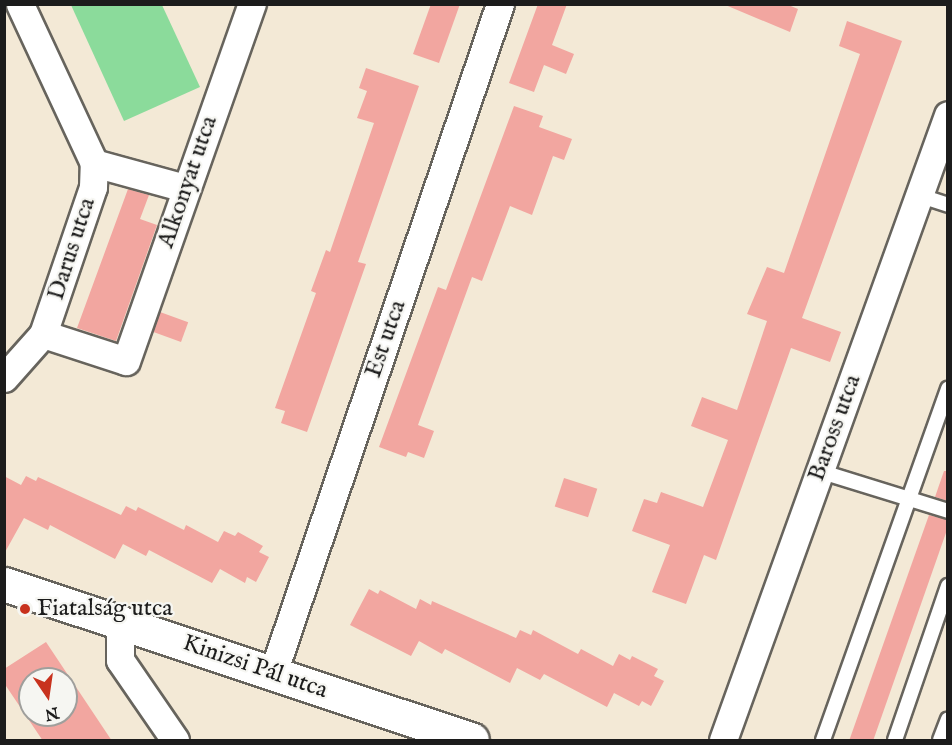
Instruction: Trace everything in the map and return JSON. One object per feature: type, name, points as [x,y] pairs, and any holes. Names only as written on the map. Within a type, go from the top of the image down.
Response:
[{"type":"street","name":"Darus utca","points":[[4,378],[43,334],[89,206],[94,163],[20,4]]},
{"type":"street","name":"Alkonyat utca","points":[[43,334],[126,361],[252,4]]},
{"type":"street","name":"Est utca","points":[[273,673],[500,4]]},
{"type":"street","name":"Baross utca","points":[[723,741],[948,115]]},
{"type":"street","name":"Darus utca","points":[[94,163],[185,189]]},
{"type":"street","name":"Kinizsi Pál utca","points":[[4,584],[472,741]]},
{"type":"street","points":[[120,622],[120,660],[175,741]]},
{"type":"lane","points":[[918,195],[948,205]]},
{"type":"lane","points":[[824,741],[948,389]]},
{"type":"lane","points":[[819,471],[948,512]]},
{"type":"lane","points":[[895,741],[948,586]]},
{"type":"lane","points":[[940,741],[948,719]]},
{"type":"green space","points":[[71,5],[162,5],[200,87],[124,121]]},
{"type":"building","points":[[431,4],[460,4],[439,63],[413,54]]},
{"type":"building","points":[[538,4],[567,4],[552,45],[574,54],[566,74],[544,65],[534,92],[509,83]]},
{"type":"building","points":[[723,4],[786,4],[798,9],[790,32]]},
{"type":"building","points":[[847,21],[902,41],[802,318],[841,332],[830,362],[791,348],[716,560],[704,555],[686,604],[652,592],[670,545],[632,531],[644,499],[657,503],[661,492],[703,507],[728,440],[691,426],[702,397],[737,410],[767,321],[747,314],[767,267],[784,273],[860,54],[839,46]]},
{"type":"building","points":[[366,68],[419,86],[358,262],[366,264],[307,432],[281,423],[285,411],[275,408],[316,293],[311,291],[326,250],[330,252],[374,123],[357,118],[367,91],[359,88]]},
{"type":"building","points":[[514,106],[543,116],[539,127],[572,139],[564,160],[553,156],[532,215],[510,206],[482,281],[472,277],[418,425],[434,431],[424,458],[408,452],[406,457],[379,447],[438,287],[446,290]]},
{"type":"building","points":[[128,189],[149,195],[140,219],[157,225],[116,341],[77,328]]},
{"type":"building","points":[[160,312],[188,322],[181,342],[153,332]]},
{"type":"building","points":[[944,471],[948,471],[948,501],[935,497]]},
{"type":"building","points":[[4,476],[21,485],[26,476],[36,481],[38,477],[121,515],[126,506],[136,511],[138,507],[184,530],[186,525],[218,542],[224,531],[235,536],[238,532],[263,546],[259,552],[269,557],[256,582],[247,577],[245,583],[220,569],[212,583],[149,550],[146,556],[123,544],[115,559],[50,525],[48,530],[24,518],[4,554]]},
{"type":"building","points":[[564,478],[597,489],[588,517],[555,507]]},
{"type":"building","points":[[929,515],[948,520],[948,527],[873,741],[849,741]]},
{"type":"building","points":[[369,589],[378,594],[380,590],[416,609],[420,599],[431,605],[432,601],[516,638],[520,630],[531,635],[533,630],[578,654],[581,649],[613,666],[619,654],[630,660],[632,656],[658,669],[654,676],[664,681],[651,706],[642,701],[639,706],[614,693],[607,707],[544,674],[540,680],[517,668],[510,683],[445,649],[442,654],[419,641],[411,656],[350,625]]},
{"type":"building","points":[[46,642],[63,667],[18,667],[18,704],[4,683],[4,669]]},
{"type":"building","points":[[78,690],[112,741],[43,741],[34,727],[78,727]]},
{"type":"place","name":"Fiatalság utca","points":[[25,609]]}]
